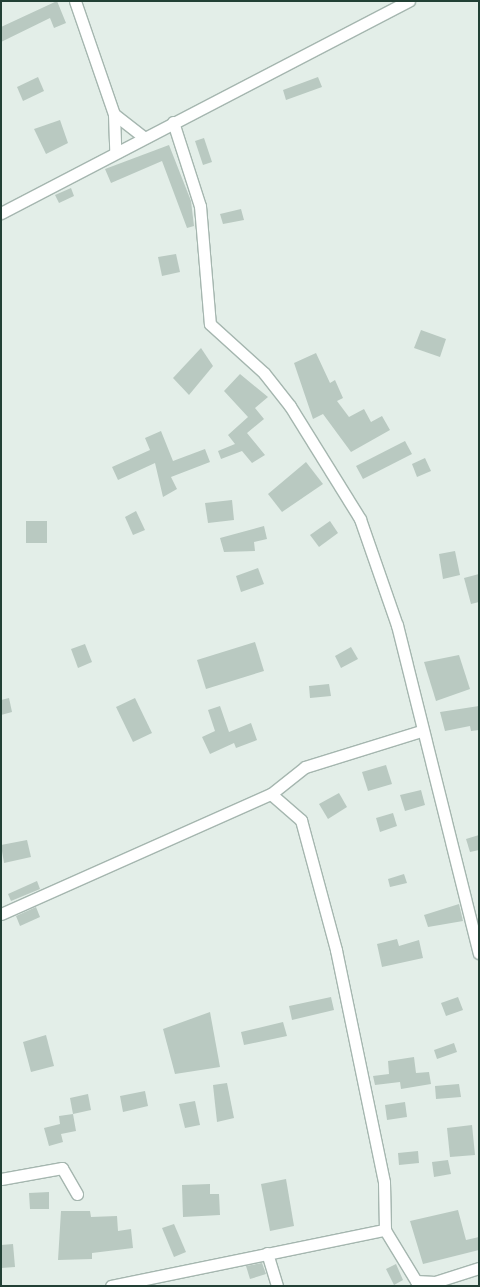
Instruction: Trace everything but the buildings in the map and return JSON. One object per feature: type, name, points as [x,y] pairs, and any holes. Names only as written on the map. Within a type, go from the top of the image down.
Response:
[{"type":"street","points":[[75,1],[114,114],[114,151]]},
{"type":"street","points":[[1,213],[114,151],[409,1]]},
{"type":"street","points":[[114,114],[143,137]]},
{"type":"street","points":[[173,122],[200,206],[210,324],[264,373],[290,406],[360,519],[397,626],[421,731],[479,953]]},
{"type":"street","points":[[1,914],[271,794],[305,767],[421,731]]},
{"type":"street","points":[[271,794],[301,820],[336,950],[384,1182],[385,1230],[416,1282],[435,1282],[479,1268]]},
{"type":"street","points":[[1,1179],[62,1168],[77,1194]]},
{"type":"street","points":[[111,1286],[385,1230]]},
{"type":"street","points":[[267,1253],[277,1286]]}]
